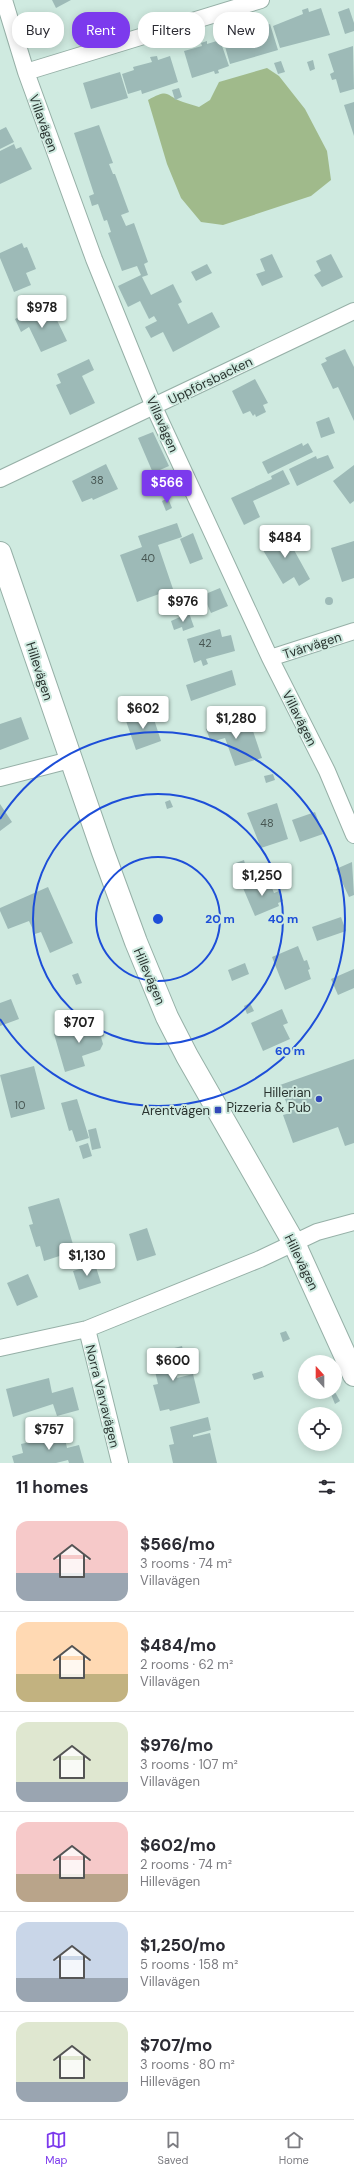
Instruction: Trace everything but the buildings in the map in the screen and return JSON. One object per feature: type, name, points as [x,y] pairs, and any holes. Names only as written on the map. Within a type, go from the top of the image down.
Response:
[{"type":"street","name":"Villavägen","points":[[4,0],[26,72],[94,259],[154,407],[270,658],[327,770],[354,835]]},
{"type":"street","points":[[26,72],[261,0]]},
{"type":"street","name":"Uppförsbacken","points":[[0,479],[354,311]]},
{"type":"street","name":"Hillevägen","points":[[0,553],[70,760],[136,942],[167,1017],[187,1056],[294,1243],[354,1375]]},
{"type":"street","name":"Tvärvägen","points":[[270,658],[354,631]]},
{"type":"street","points":[[0,778],[70,760]]},
{"type":"street","points":[[0,1348],[87,1329],[260,1259],[331,1227],[354,1222]]},
{"type":"street","name":"Norra Varvavägen","points":[[87,1329],[120,1463]]},
{"type":"green space","points":[[267,68],[279,76],[305,109],[327,151],[331,180],[311,196],[223,225],[201,222],[181,198],[167,164],[148,100],[160,94],[167,94],[183,102],[199,107],[210,100],[219,82]]},
{"type":"place","name":"Hillerian Pizzeria & Pub","points":[[319,1099]]},
{"type":"place","name":"Arentvägen","points":[[218,1110]]}]
